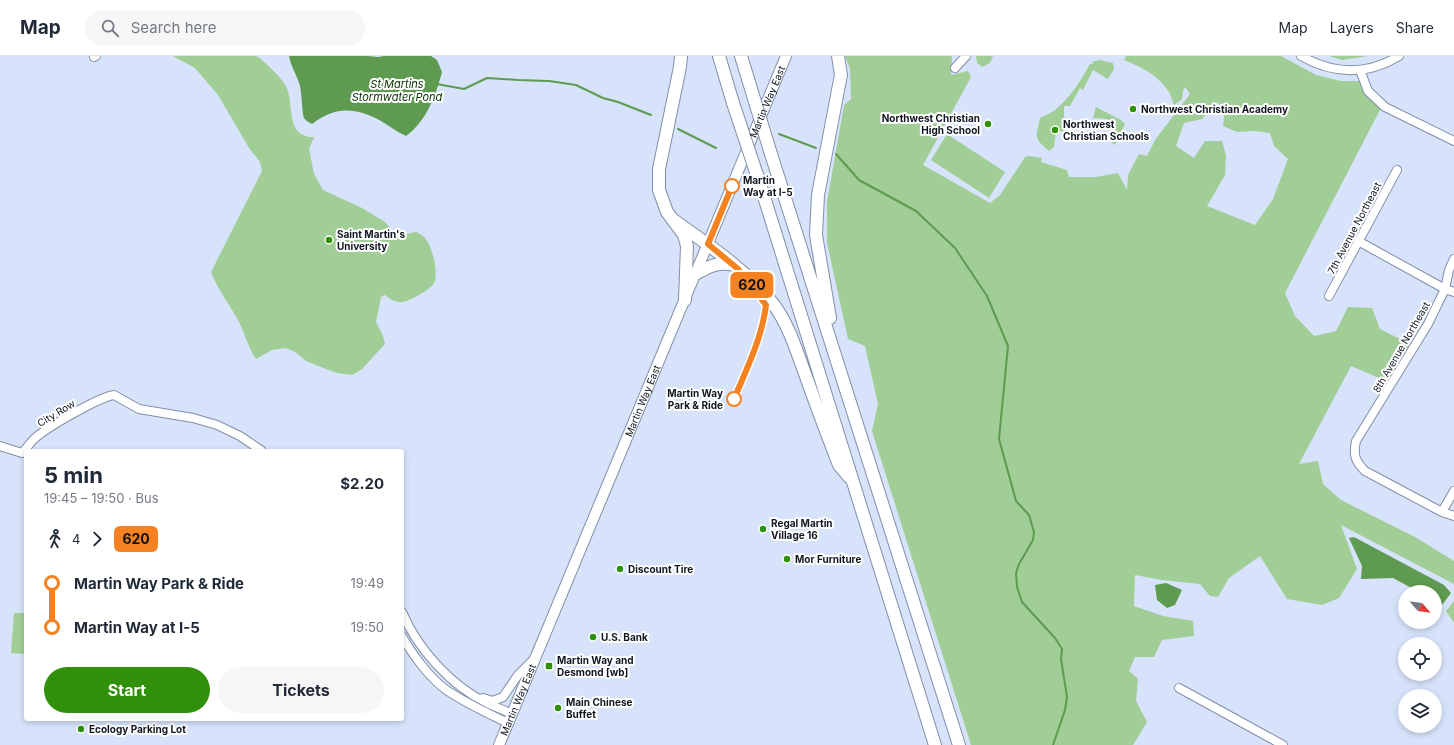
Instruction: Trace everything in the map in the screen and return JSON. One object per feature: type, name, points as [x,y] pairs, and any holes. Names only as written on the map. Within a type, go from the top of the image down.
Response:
[{"type":"highway","points":[[681,56],[659,169],[658,190],[667,212],[684,235],[687,246],[685,300]]},
{"type":"highway","points":[[719,56],[935,745]]},
{"type":"highway","points":[[741,56],[958,745]]},
{"type":"highway","points":[[836,359],[816,234],[818,196],[839,85],[840,70],[838,56]]},
{"type":"highway","points":[[672,219],[708,244],[734,265],[774,306],[790,332],[838,465],[853,482]]},
{"type":"highway","points":[[695,274],[718,264],[725,263],[734,265]]},
{"type":"main road","name":"Martin Way East","points":[[499,745],[786,56]]},
{"type":"street","points":[[955,68],[966,56]]},
{"type":"street","points":[[1301,56],[1323,67],[1339,70],[1360,70],[1389,62],[1399,56]]},
{"type":"street","points":[[1360,70],[1368,91],[1385,107],[1454,141]]},
{"type":"street","name":"7th Avenue Northeast","points":[[1329,296],[1397,170]]},
{"type":"street","points":[[1358,241],[1445,289],[1454,292]]},
{"type":"street","name":"8th Avenue Northeast","points":[[1442,512],[1365,470],[1358,464],[1354,450],[1356,441],[1428,324],[1445,289],[1449,270],[1454,259]]},
{"type":"street","name":"City Row","points":[[25,449],[34,439],[52,426],[97,401],[114,395],[139,409],[193,418],[217,425],[240,436],[259,449]]},
{"type":"street","name":"City Row","points":[[0,446],[22,453],[24,451]]},
{"type":"street","points":[[1454,490],[1442,512],[1454,516]]},
{"type":"street","points":[[404,617],[407,625],[430,657],[448,676],[510,719]]},
{"type":"street","points":[[404,639],[426,670],[444,688],[473,706],[510,719]]},
{"type":"street","points":[[475,696],[493,700],[503,697],[518,675],[535,658]]},
{"type":"street","points":[[1179,688],[1283,745]]},
{"type":"shaded area","points":[[173,56],[256,56],[260,58],[286,86],[289,93],[294,126],[298,132],[305,136],[314,137],[309,149],[314,174],[323,190],[362,208],[385,222],[397,236],[416,232],[427,241],[430,246],[436,273],[434,283],[424,292],[406,301],[395,301],[385,295],[381,297],[376,322],[385,344],[361,370],[352,375],[337,373],[306,361],[295,352],[286,348],[272,350],[256,359],[253,354],[239,322],[211,272],[262,171],[260,162],[249,148],[218,95],[195,68]]},
{"type":"shaded area","points":[[845,56],[952,56],[951,75],[968,71],[971,77],[923,165],[990,203],[1000,195],[1025,157],[1029,156],[1042,158],[1041,162],[1067,170],[1069,177],[1096,177],[1118,173],[1127,190],[1128,175],[1139,154],[1147,156],[1155,140],[1190,94],[1185,87],[1182,99],[1174,105],[1169,92],[1162,83],[1147,71],[1124,60],[1126,56],[1281,56],[1316,75],[1341,81],[1363,81],[1383,104],[1285,293],[1295,316],[1314,336],[1336,331],[1348,307],[1372,308],[1380,329],[1414,346],[1391,383],[1351,366],[1299,464],[1318,461],[1323,484],[1341,500],[1415,537],[1454,561],[1454,584],[1341,525],[1357,569],[1339,598],[1322,605],[1287,599],[1260,556],[1229,578],[1218,597],[1210,596],[1200,584],[1162,580],[1135,575],[1134,606],[1163,616],[1193,621],[1194,636],[1162,640],[1154,657],[1135,657],[1129,671],[1138,679],[1136,701],[1147,722],[1133,745],[971,745],[872,431],[878,404],[865,346],[848,339],[827,243],[827,202],[844,105],[851,99],[850,69]],"holes":[[[1215,102],[1225,107],[1223,126],[1237,132],[1255,131],[1270,133],[1274,146],[1288,159],[1273,199],[1255,225],[1207,206],[1225,175],[1226,156],[1222,141],[1205,141],[1194,158],[1176,146],[1184,123],[1202,119]]]},
{"type":"shaded area","points":[[976,56],[993,56],[990,63],[982,67],[977,63]]},
{"type":"shaded area","points":[[1329,56],[1368,56],[1342,60]]},
{"type":"shaded area","points":[[1099,60],[1113,63],[1114,69],[1108,79],[1093,70],[1083,90],[1080,88],[1070,106],[1064,106],[1064,117],[1068,119],[1067,132],[1056,131],[1054,147],[1049,151],[1040,143],[1037,137],[1040,118],[1053,112],[1075,88],[1090,64],[1093,64],[1092,62]]},
{"type":"shaded area","points":[[1096,107],[1121,120],[1125,124],[1115,145],[1112,143],[1108,119],[1093,118]]},
{"type":"shaded area","points":[[947,134],[1005,172],[989,198],[931,160]]},
{"type":"shaded area","points":[[1454,601],[1454,623],[1446,611]]},
{"type":"shaded area","points":[[14,613],[24,613],[24,654],[11,653]]},
{"type":"water","name":"St Martins Stormwater Pond","points":[[289,56],[431,56],[437,60],[442,72],[437,90],[425,116],[406,136],[372,116],[354,111],[337,111],[312,124],[307,121],[303,116],[300,86]]},
{"type":"water","points":[[1354,537],[1444,585],[1451,593],[1442,605],[1442,585],[1406,585],[1393,578],[1361,579],[1362,566],[1349,538]]},
{"type":"water","points":[[1166,583],[1182,590],[1175,605],[1167,608],[1157,600],[1155,585]]},
{"type":"waterway","points":[[437,84],[464,89],[487,78],[549,81],[576,85],[603,98],[618,102],[651,115]]},
{"type":"waterway","points":[[678,129],[716,148]]},
{"type":"waterway","points":[[779,134],[816,148]]},
{"type":"waterway","points":[[836,154],[859,180],[916,211],[955,248],[987,296],[1008,346],[999,439],[1016,501],[1029,515],[1034,532],[1033,540],[1019,564],[1016,573],[1017,587],[1022,602],[1055,638],[1062,649],[1061,659],[1067,697],[1065,710],[1053,745]]},
{"type":"bus line","name":"620","points":[[732,186],[708,244],[738,269],[766,305],[764,320],[757,342],[734,399]]},
{"type":"place","name":"Northwest Christian Academy","points":[[1133,109]]},
{"type":"place","name":"Northwest Christian High School","points":[[988,124]]},
{"type":"place","name":"Northwest Christian Schools","points":[[1055,130]]},
{"type":"place","name":"Martin Way at I-5","points":[[732,186]]},
{"type":"place","name":"Saint Martin's University","points":[[329,240]]},
{"type":"place","name":"Martin Way Park & Ride","points":[[734,399]]},
{"type":"place","name":"Regal Martin Village 16","points":[[763,529]]},
{"type":"place","name":"Mor Furniture","points":[[787,559]]},
{"type":"place","name":"Discount Tire","points":[[620,569]]},
{"type":"place","name":"U.S. Bank","points":[[593,637]]},
{"type":"place","name":"Martin Way and Desmond [wb]","points":[[549,666]]},
{"type":"place","name":"Main Chinese Buffet","points":[[558,708]]},
{"type":"place","name":"Ecology Parking Lot","points":[[81,729]]}]
